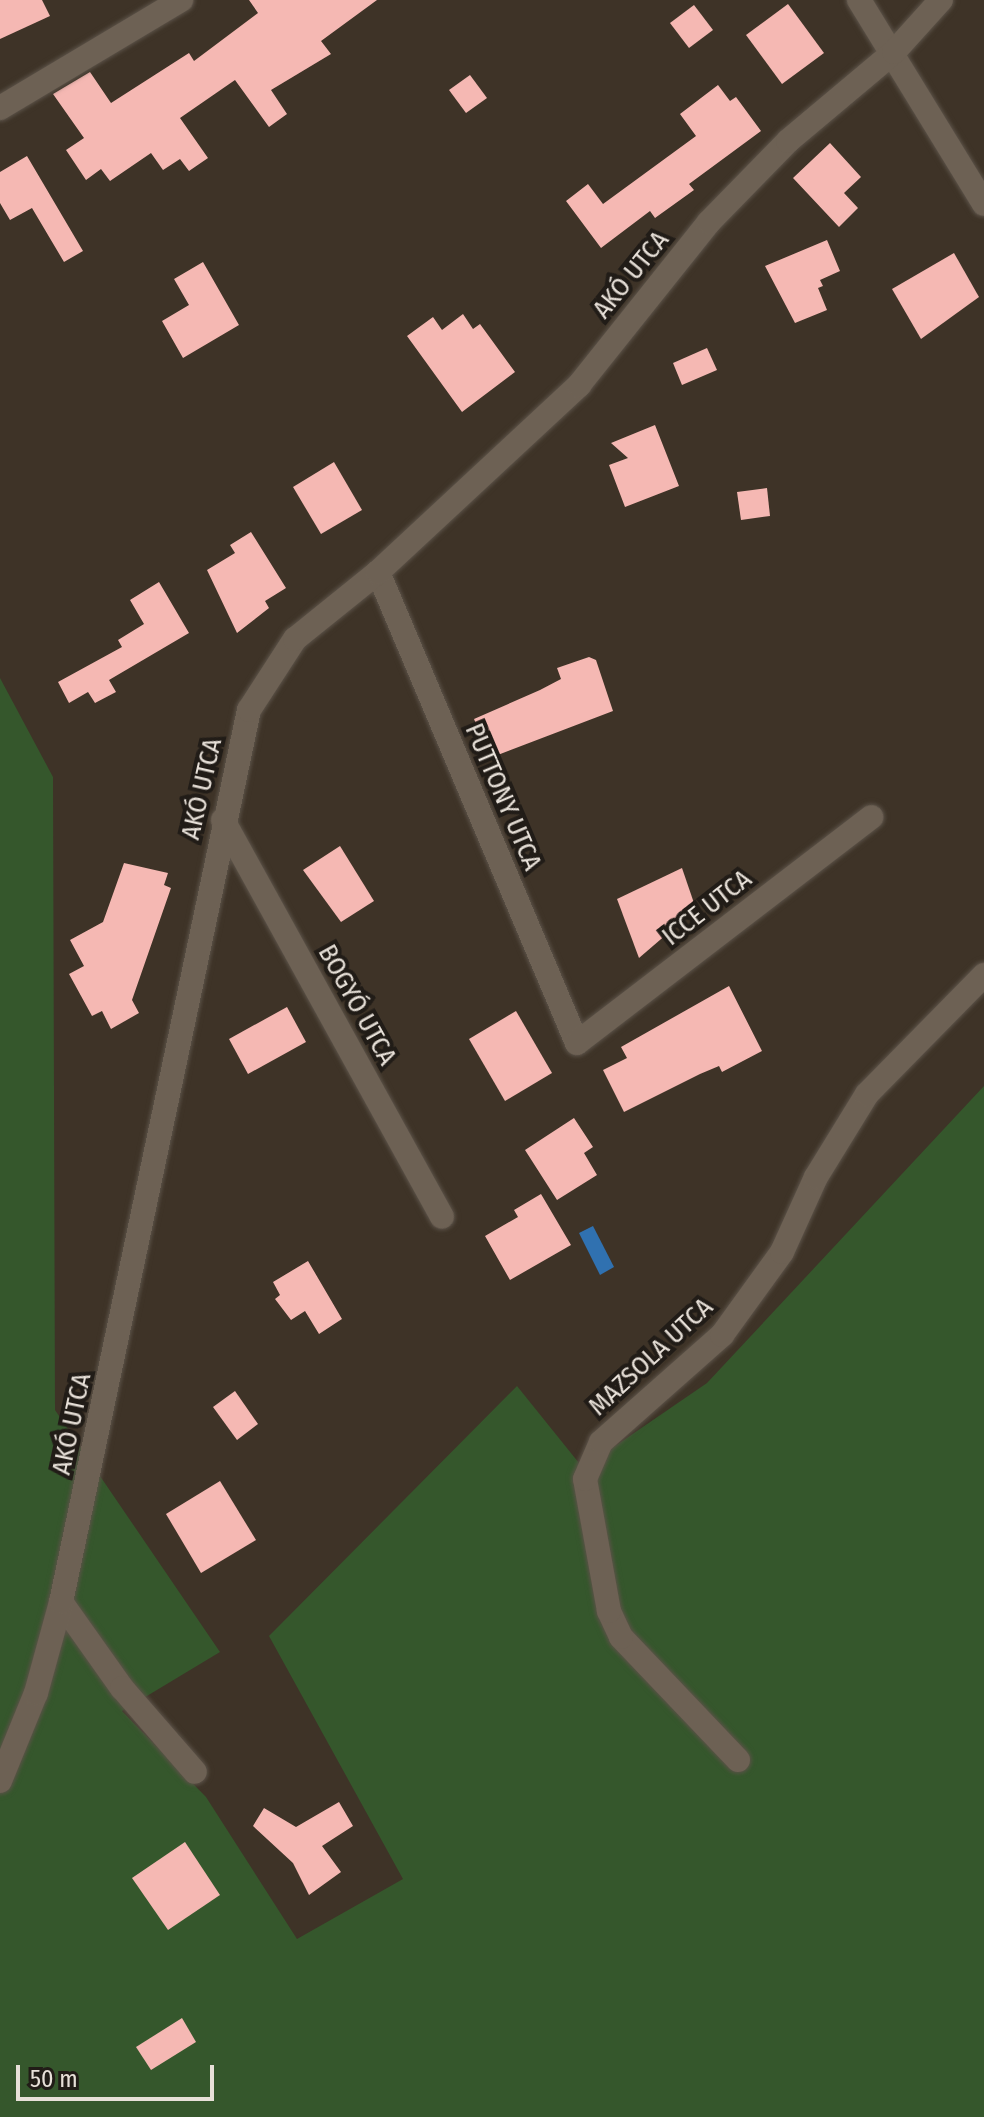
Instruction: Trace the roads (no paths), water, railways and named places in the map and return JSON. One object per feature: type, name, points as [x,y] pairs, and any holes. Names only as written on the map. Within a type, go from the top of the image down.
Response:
[{"type":"street","points":[[0,108],[181,0]]},
{"type":"street","points":[[859,0],[894,52],[984,204]]},
{"type":"street","name":"AKÓ UTCA","points":[[0,1781],[36,1693],[61,1602],[223,820],[249,710],[295,639],[378,572],[579,385],[709,222],[788,141],[894,52],[941,0]]},
{"type":"street","name":"PUTTONY UTCA","points":[[378,572],[577,1043]]},
{"type":"street","name":"ICCE UTCA","points":[[577,1043],[871,817]]},
{"type":"street","name":"BOGYÓ UTCA","points":[[223,820],[442,1217]]},
{"type":"street","name":"MAZSOLA UTCA","points":[[738,1760],[621,1637],[609,1611],[585,1479],[601,1442],[722,1335],[782,1252],[816,1177],[867,1094],[984,975]]},
{"type":"street","points":[[61,1602],[122,1688],[195,1772]]},
{"type":"water","points":[[593,1226],[614,1267],[600,1275],[579,1233]]}]
